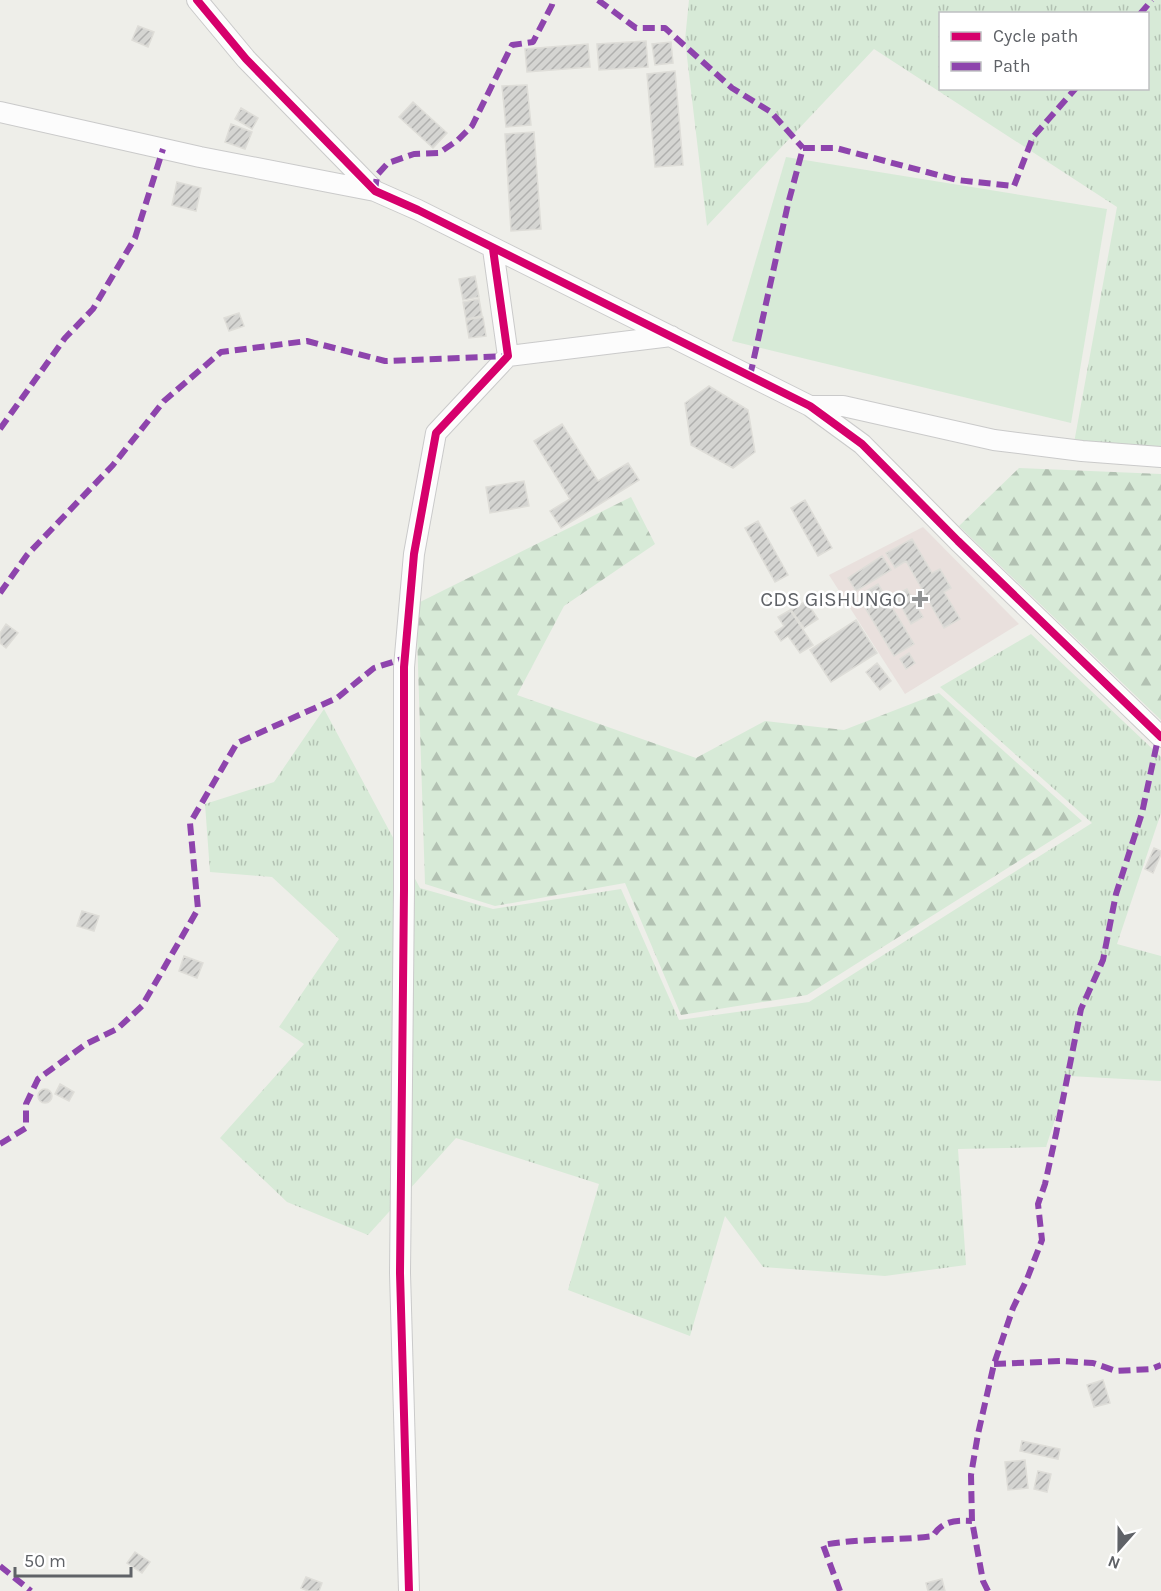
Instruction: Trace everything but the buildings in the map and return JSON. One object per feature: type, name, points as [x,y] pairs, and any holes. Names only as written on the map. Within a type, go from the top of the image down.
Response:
[{"type":"street","points":[[197,0],[246,59],[375,191]]},
{"type":"street","points":[[0,112],[200,157],[375,191],[810,406],[862,444],[958,541],[1161,736]]},
{"type":"street","points":[[493,249],[508,356]]},
{"type":"street","points":[[409,1591],[400,1274],[404,668],[414,554],[436,433],[508,356],[671,336]]},
{"type":"street","points":[[810,406],[843,406],[994,440],[1082,451],[1161,457]]},
{"type":"shaded area","name":"CDS GISHUNGO","points":[[923,527],[1019,624],[905,694],[829,575]]},
{"type":"green space","points":[[689,0],[1161,0],[1161,451],[1074,443],[1117,207],[874,49],[707,226],[685,40]]},
{"type":"green space","points":[[786,157],[1107,209],[1071,423],[732,341]]},
{"type":"green space","points":[[1019,468],[1161,474],[1161,720],[959,526]]},
{"type":"green space","points":[[631,497],[655,544],[564,606],[517,695],[696,758],[765,721],[844,730],[939,693],[1082,821],[807,995],[681,1015],[625,883],[495,906],[425,884],[416,604]]},
{"type":"green space","points":[[1031,634],[1161,757],[1161,813],[1117,944],[1161,956],[1161,1081],[1069,1076],[1046,1147],[958,1149],[966,1265],[885,1276],[763,1267],[725,1216],[690,1336],[568,1290],[599,1184],[456,1138],[368,1235],[287,1202],[220,1138],[304,1044],[279,1027],[339,939],[272,877],[210,872],[205,804],[274,782],[324,709],[420,888],[493,909],[621,889],[679,1020],[809,1002],[1092,823],[940,687]]},
{"type":"marked path","points":[[375,191],[377,175],[388,163],[414,154],[439,153],[458,140],[472,126],[512,45],[533,42],[553,0]]},
{"type":"marked path","points":[[598,0],[636,28],[665,28],[732,88],[771,112],[803,148]]},
{"type":"marked path","points":[[1142,12],[1152,0]]},
{"type":"marked path","points":[[750,376],[788,204],[803,148],[836,148],[957,180],[1014,186],[1033,137],[1074,90]]},
{"type":"marked path","points":[[0,429],[65,338],[93,309],[135,238],[163,149]]},
{"type":"marked path","points":[[0,593],[27,555],[113,465],[164,401],[221,352],[307,341],[385,361],[508,356]]},
{"type":"marked path","points":[[0,1144],[26,1128],[26,1104],[38,1079],[86,1044],[117,1029],[142,1006],[198,909],[190,823],[237,743],[337,698],[374,668],[405,658]]},
{"type":"marked path","points":[[988,1591],[983,1581],[972,1521],[971,1475],[978,1434],[994,1364],[1013,1308],[1042,1240],[1038,1204],[1045,1184],[1081,1009],[1103,960],[1116,894],[1142,813],[1159,734]]},
{"type":"marked path","points":[[994,1364],[1062,1361],[1093,1363],[1116,1371],[1151,1369],[1161,1365]]},
{"type":"marked path","points":[[840,1591],[823,1545],[933,1536],[940,1527],[950,1522],[972,1521]]},
{"type":"marked path","points":[[0,1566],[31,1591]]},
{"type":"cycle path","points":[[197,0],[246,59],[375,191],[418,210],[810,406],[862,444],[958,541],[1161,737]]},
{"type":"cycle path","points":[[409,1591],[400,1273],[404,667],[414,554],[436,433],[508,356],[493,249]]},
{"type":"place","name":"CDS GISHUNGO","points":[[920,599]]}]
